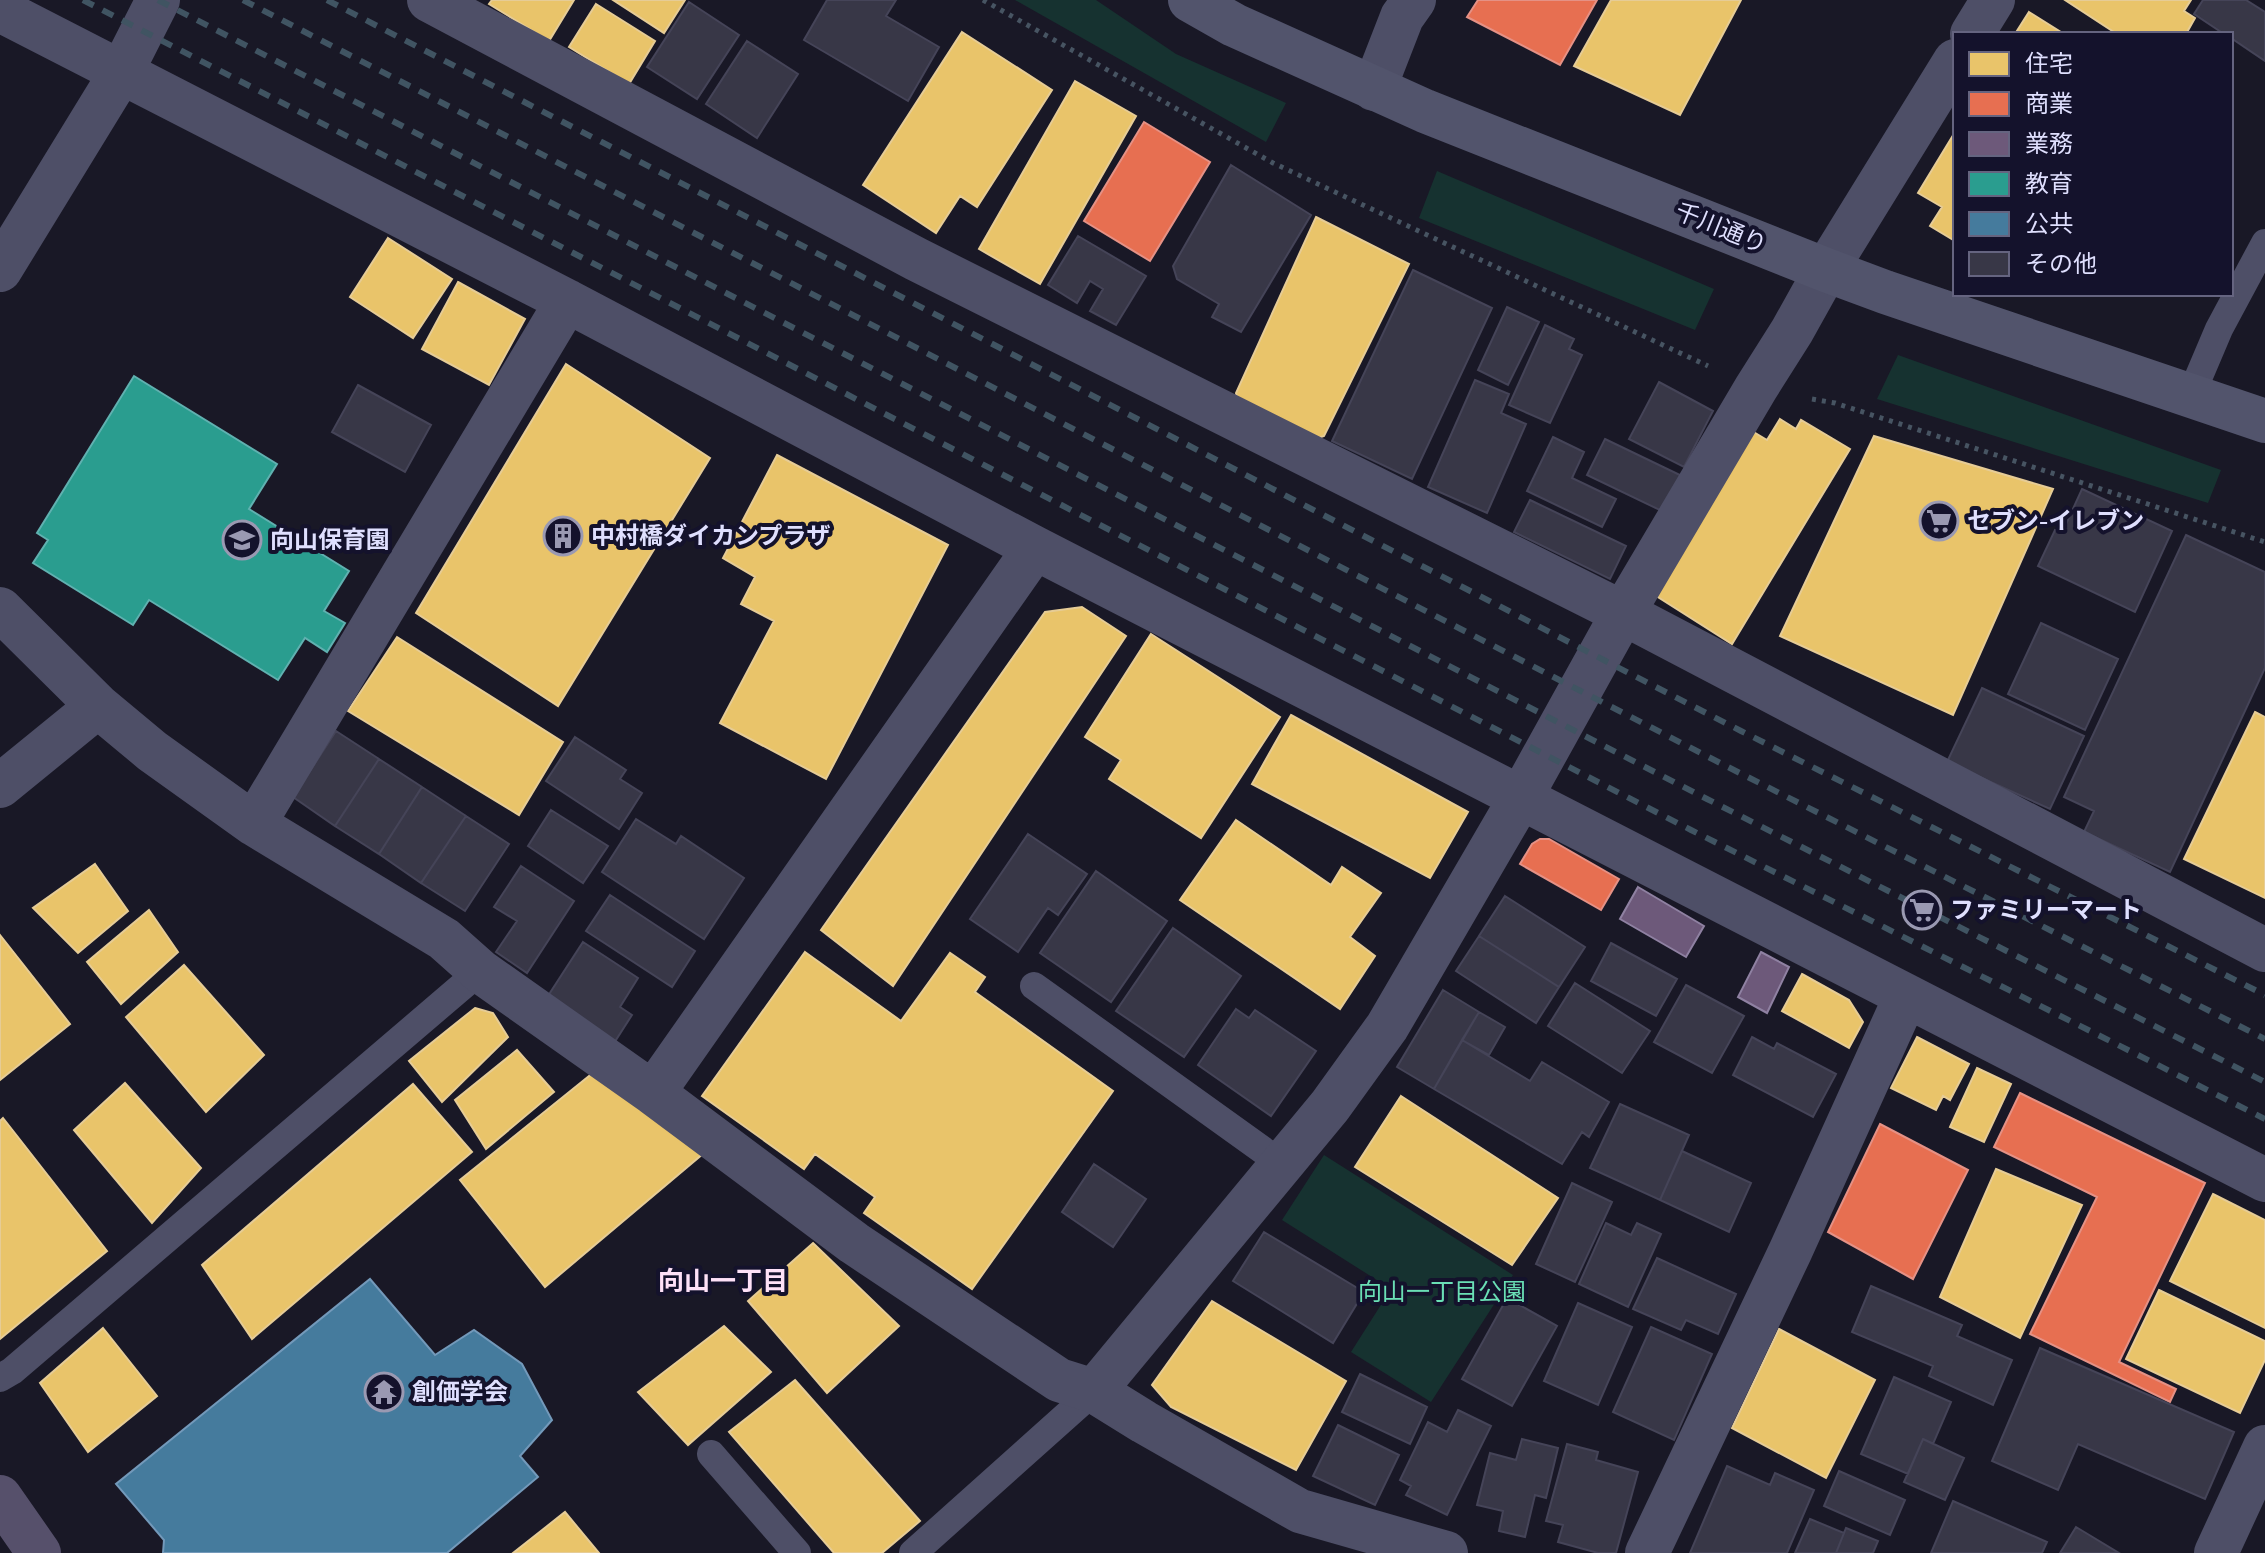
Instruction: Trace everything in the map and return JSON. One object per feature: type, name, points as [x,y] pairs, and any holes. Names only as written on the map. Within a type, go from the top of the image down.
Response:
[{"type":"main road","name":"千川通り","points":[[1190,0],[1234,25],[1374,89],[1826,270],[2265,421]]},
{"type":"main road","points":[[0,1497],[39,1553]]},
{"type":"street","points":[[3,258],[122,71],[158,0]]},
{"type":"street","points":[[429,0],[916,259],[1623,613],[2265,950]]},
{"type":"street","points":[[1374,89],[1402,17],[1414,0]]},
{"type":"street","points":[[1973,32],[1993,0]]},
{"type":"street","points":[[0,10],[567,301],[1035,548],[2265,1180]]},
{"type":"street","points":[[1094,1391],[1330,1106],[1387,1027],[1521,797],[1623,613],[1826,270],[1953,64]]},
{"type":"street","points":[[254,824],[567,301]]},
{"type":"street","points":[[653,1093],[1035,548]]},
{"type":"street","points":[[0,609],[98,706],[152,751],[254,824],[444,939],[480,971],[653,1093],[867,1251],[1059,1380],[1094,1391],[1300,1511],[1446,1553]]},
{"type":"street","points":[[0,786],[98,706]]},
{"type":"street","points":[[1647,1553],[1790,1252],[1906,996]]},
{"type":"street","points":[[2216,1553],[2265,1447]]},
{"type":"lane","points":[[2191,395],[2219,329],[2265,243]]},
{"type":"lane","points":[[0,1378],[201,1211],[480,971]]},
{"type":"lane","points":[[1034,986],[1282,1164]]},
{"type":"lane","points":[[913,1553],[1094,1391]]},
{"type":"lane","points":[[711,1454],[797,1553]]},
{"type":"path","points":[[983,0],[1273,163],[1756,388],[1835,403],[2265,542]]},
{"type":"green space","points":[[1015,0],[1096,0],[1176,54],[1286,103],[1266,142]]},
{"type":"green space","points":[[1437,171],[1714,289],[1695,330],[1419,218]]},
{"type":"green space","points":[[1898,355],[2221,470],[2208,503],[1877,399]]},
{"type":"green space","name":"向山一丁目公園","points":[[1324,1155],[1513,1275],[1431,1402],[1351,1352],[1391,1289],[1282,1220]]},
{"type":"building: 住宅","points":[[492,0],[574,0],[549,41],[489,4]]},
{"type":"building: 住宅","points":[[613,0],[685,0],[664,33]]},
{"type":"building: 住宅","points":[[1611,0],[1741,0],[1680,115],[1574,66]]},
{"type":"building: 住宅","points":[[2065,0],[2191,0],[2184,11],[2195,18],[2187,32],[2114,32]]},
{"type":"building: 住宅","points":[[596,4],[655,41],[629,84],[569,47]]},
{"type":"building: 住宅","points":[[2029,12],[2061,32],[2016,32]]},
{"type":"building: 住宅","points":[[962,32],[1052,90],[977,207],[960,196],[936,233],[863,185]]},
{"type":"building: 住宅","points":[[1075,81],[1136,116],[1040,284],[979,249]]},
{"type":"building: 住宅","points":[[1953,135],[1953,240],[1930,226],[1942,207],[1918,193]]},
{"type":"building: 住宅","points":[[1316,217],[1409,264],[1324,436],[1313,440],[1239,406],[1236,393]]},
{"type":"building: 住宅","points":[[388,238],[452,279],[413,338],[350,297]]},
{"type":"building: 住宅","points":[[458,282],[525,319],[489,385],[422,349]]},
{"type":"building: 住宅","name":"中村橋ダイカンプラザ","points":[[566,364],[710,458],[558,706],[416,613]]},
{"type":"building: 住宅","points":[[1780,419],[1796,429],[1801,420],[1850,449],[1732,644],[1653,594],[1752,431],[1767,440]]},
{"type":"building: 住宅","points":[[1874,436],[2053,489],[1953,715],[1780,636]]},
{"type":"building: 住宅","points":[[777,455],[948,545],[826,779],[720,723],[774,621],[741,604],[755,577],[723,558]]},
{"type":"building: 住宅","points":[[1082,607],[1126,636],[893,986],[821,930],[1045,612]]},
{"type":"building: 住宅","points":[[1151,634],[1280,717],[1201,838],[1109,779],[1121,760],[1085,737]]},
{"type":"building: 住宅","points":[[397,637],[563,742],[519,815],[348,711]]},
{"type":"building: 住宅","points":[[2255,712],[2265,717],[2265,898],[2184,859]]},
{"type":"building: 住宅","points":[[1291,715],[1468,812],[1430,878],[1252,784]]},
{"type":"building: 住宅","points":[[1236,820],[1331,885],[1342,867],[1381,893],[1350,937],[1375,956],[1340,1009],[1180,900]]},
{"type":"building: 住宅","points":[[95,864],[128,911],[78,953],[33,908]]},
{"type":"building: 住宅","points":[[149,910],[178,952],[121,1004],[87,962]]},
{"type":"building: 住宅","points":[[0,935],[70,1024],[0,1080]]},
{"type":"building: 住宅","points":[[805,952],[901,1021],[950,953],[985,977],[975,992],[1113,1091],[972,1289],[864,1213],[875,1197],[815,1154],[804,1169],[702,1096]]},
{"type":"building: 住宅","points":[[184,965],[264,1055],[206,1112],[126,1017]]},
{"type":"building: 住宅","points":[[1802,974],[1849,1000],[1863,1022],[1849,1048],[1782,1011]]},
{"type":"building: 住宅","points":[[475,1008],[493,1013],[508,1037],[442,1102],[409,1061]]},
{"type":"building: 住宅","points":[[1917,1037],[1969,1064],[1950,1100],[1943,1096],[1936,1110],[1891,1088]]},
{"type":"building: 住宅","points":[[517,1050],[554,1092],[486,1149],[455,1100]]},
{"type":"building: 住宅","points":[[1977,1068],[2011,1084],[1984,1142],[1950,1127]]},
{"type":"building: 住宅","points":[[594,1072],[704,1153],[545,1287],[460,1180]]},
{"type":"building: 住宅","points":[[125,1083],[201,1168],[152,1223],[74,1130]]},
{"type":"building: 住宅","points":[[413,1084],[472,1152],[252,1339],[202,1265]]},
{"type":"building: 住宅","points":[[1401,1096],[1558,1198],[1512,1265],[1355,1167]]},
{"type":"building: 住宅","points":[[3,1118],[107,1251],[0,1339],[0,1121]]},
{"type":"building: 住宅","points":[[1996,1169],[2082,1205],[2020,1338],[1940,1297]]},
{"type":"building: 住宅","points":[[2213,1194],[2265,1220],[2265,1328],[2170,1281]]},
{"type":"building: 住宅","points":[[813,1243],[899,1326],[827,1393],[748,1301]]},
{"type":"building: 住宅","points":[[2159,1290],[2265,1341],[2265,1360],[2240,1413],[2126,1359]]},
{"type":"building: 住宅","points":[[1212,1301],[1346,1381],[1296,1470],[1171,1407],[1152,1385]]},
{"type":"building: 住宅","points":[[724,1326],[771,1372],[688,1445],[638,1392]]},
{"type":"building: 住宅","points":[[103,1328],[157,1396],[88,1452],[40,1383]]},
{"type":"building: 住宅","points":[[1779,1329],[1875,1380],[1826,1478],[1732,1428]]},
{"type":"building: 住宅","points":[[795,1380],[920,1521],[882,1553],[834,1553],[729,1432]]},
{"type":"building: 住宅","points":[[565,1512],[599,1553],[513,1553]]},
{"type":"building: 商業","points":[[1478,0],[1597,0],[1560,65],[1467,17]]},
{"type":"building: 商業","points":[[1144,122],[1210,162],[1150,261],[1084,221]]},
{"type":"building: 商業","points":[[1540,839],[1549,839],[1619,879],[1601,910],[1520,864],[1532,844]]},
{"type":"building: 商業","points":[[2020,1093],[2205,1183],[2119,1362],[2176,1389],[2170,1402],[2030,1334],[2097,1197],[1994,1147]]},
{"type":"building: 商業","points":[[1880,1124],[1968,1170],[1913,1279],[1828,1232]]},
{"type":"building: 業務","points":[[1638,887],[1704,926],[1686,957],[1620,919]]},
{"type":"building: 業務","points":[[1761,952],[1789,967],[1767,1013],[1738,997]]},
{"type":"building: 教育","name":"向山保育園","points":[[134,376],[277,464],[249,509],[349,571],[324,611],[345,623],[327,652],[305,638],[278,680],[149,600],[133,625],[33,563],[48,540],[37,533]]},
{"type":"building: 公共","name":"創価学会","points":[[370,1279],[435,1355],[474,1330],[522,1364],[552,1420],[520,1456],[538,1477],[447,1553],[163,1553],[164,1540],[116,1484]]},
{"type":"building: その他","points":[[827,0],[896,0],[886,16],[939,47],[908,101],[804,40]]},
{"type":"building: その他","points":[[2203,0],[2246,0],[2265,12],[2265,61],[2233,39],[2233,32],[2221,32],[2194,14]]},
{"type":"building: その他","points":[[689,2],[739,35],[697,99],[647,67]]},
{"type":"building: その他","points":[[747,41],[798,74],[757,138],[706,104]]},
{"type":"building: その他","points":[[1231,165],[1311,215],[1241,332],[1212,317],[1219,304],[1177,279],[1173,266]]},
{"type":"building: その他","points":[[1078,236],[1146,276],[1116,325],[1090,311],[1103,289],[1090,281],[1077,303],[1048,285]]},
{"type":"building: その他","points":[[1413,270],[1492,308],[1412,479],[1332,441]]},
{"type":"building: その他","points":[[1507,307],[1539,322],[1508,385],[1478,370]]},
{"type":"building: その他","points":[[1545,325],[1574,339],[1569,349],[1582,355],[1550,423],[1509,405]]},
{"type":"building: その他","points":[[1475,380],[1509,394],[1501,413],[1526,424],[1487,513],[1428,487]]},
{"type":"building: その他","points":[[1659,382],[1713,411],[1684,467],[1629,439]]},
{"type":"building: その他","points":[[358,385],[431,425],[405,472],[332,432]]},
{"type":"building: その他","points":[[1553,437],[1584,452],[1572,478],[1616,499],[1602,527],[1527,491]]},
{"type":"building: その他","points":[[1605,439],[1682,476],[1664,512],[1587,475]]},
{"type":"building: その他","points":[[2082,489],[2172,531],[2135,612],[2038,566],[2055,530],[2062,533]]},
{"type":"building: その他","points":[[1530,500],[1626,546],[1610,579],[1514,532]]},
{"type":"building: その他","points":[[2186,535],[2265,572],[2265,668],[2170,872],[2084,832],[2094,811],[2064,797]]},
{"type":"building: その他","points":[[2041,623],[2118,659],[2085,730],[2008,694]]},
{"type":"building: その他","points":[[1982,688],[2084,736],[2050,809],[1947,762]]},
{"type":"building: その他","points":[[336,731],[379,759],[335,826],[293,797]]},
{"type":"building: その他","points":[[575,737],[626,770],[620,779],[642,793],[619,829],[546,781]]},
{"type":"building: その他","points":[[379,759],[422,787],[379,854],[335,826]]},
{"type":"building: その他","points":[[422,787],[466,816],[421,883],[379,854]]},
{"type":"building: その他","points":[[551,810],[608,846],[583,883],[528,846]]},
{"type":"building: その他","points":[[466,816],[509,844],[465,911],[421,883]]},
{"type":"building: その他","points":[[636,819],[676,844],[681,836],[744,878],[704,939],[602,872]]},
{"type":"building: その他","points":[[1028,834],[1087,874],[1058,915],[1048,908],[1018,952],[970,919]]},
{"type":"building: その他","points":[[521,866],[574,901],[527,973],[496,952],[517,921],[494,907]]},
{"type":"building: その他","points":[[1096,871],[1167,921],[1111,1002],[1040,953]]},
{"type":"building: その他","points":[[610,895],[695,951],[672,987],[586,931]]},
{"type":"building: その他","points":[[1505,896],[1585,947],[1559,987],[1479,936]]},
{"type":"building: その他","points":[[1173,928],[1241,976],[1184,1057],[1116,1011]]},
{"type":"building: その他","points":[[1479,936],[1559,987],[1536,1023],[1456,971]]},
{"type":"building: その他","points":[[583,942],[638,978],[620,1007],[632,1015],[614,1043],[546,999]]},
{"type":"building: その他","points":[[1611,943],[1677,979],[1656,1016],[1591,981]]},
{"type":"building: その他","points":[[1575,983],[1650,1031],[1622,1073],[1548,1026]]},
{"type":"building: その他","points":[[1686,985],[1744,1016],[1712,1073],[1654,1042]]},
{"type":"building: その他","points":[[1443,990],[1479,1012],[1434,1089],[1397,1067]]},
{"type":"building: その他","points":[[1236,1009],[1249,1018],[1255,1010],[1316,1051],[1271,1116],[1198,1065]]},
{"type":"building: その他","points":[[1479,1012],[1505,1027],[1489,1055],[1462,1040]]},
{"type":"building: その他","points":[[1752,1037],[1774,1049],[1777,1043],[1836,1074],[1813,1117],[1733,1075]]},
{"type":"building: その他","points":[[1462,1040],[1530,1081],[1542,1062],[1609,1102],[1589,1137],[1582,1132],[1562,1164],[1434,1089]]},
{"type":"building: その他","points":[[1620,1104],[1689,1135],[1660,1200],[1590,1168]]},
{"type":"building: その他","points":[[1682,1151],[1751,1183],[1729,1232],[1660,1200]]},
{"type":"building: その他","points":[[1094,1164],[1146,1199],[1113,1247],[1062,1212]]},
{"type":"building: その他","points":[[1572,1183],[1612,1202],[1575,1282],[1536,1264]]},
{"type":"building: その他","points":[[1606,1223],[1631,1235],[1637,1223],[1661,1234],[1628,1307],[1579,1284]]},
{"type":"building: その他","points":[[1264,1232],[1364,1292],[1333,1343],[1233,1281]]},
{"type":"building: その他","points":[[1657,1258],[1736,1294],[1718,1334],[1686,1320],[1681,1330],[1633,1309]]},
{"type":"building: その他","points":[[1871,1286],[1962,1325],[1957,1336],[2012,1360],[1993,1405],[1929,1376],[1933,1366],[1852,1332]]},
{"type":"building: その他","points":[[1507,1298],[1557,1326],[1512,1406],[1462,1379]]},
{"type":"building: その他","points":[[1578,1303],[1632,1327],[1598,1405],[1544,1381]]},
{"type":"building: その他","points":[[1651,1327],[1712,1354],[1674,1440],[1613,1412]]},
{"type":"building: その他","points":[[2040,1348],[2234,1432],[2205,1499],[2078,1444],[2058,1490],[1992,1461]]},
{"type":"building: その他","points":[[1360,1374],[1427,1407],[1410,1444],[1342,1412]]},
{"type":"building: その他","points":[[1894,1377],[1951,1402],[1933,1444],[1923,1439],[1908,1474],[1861,1454]]},
{"type":"building: その他","points":[[1458,1410],[1491,1426],[1447,1515],[1406,1495],[1411,1486],[1400,1480],[1428,1422],[1447,1432]]},
{"type":"building: その他","points":[[1338,1425],[1399,1455],[1375,1505],[1313,1476]]},
{"type":"building: その他","points":[[1522,1439],[1558,1448],[1546,1498],[1535,1495],[1525,1537],[1499,1531],[1503,1511],[1477,1505],[1490,1453],[1516,1460]]},
{"type":"building: その他","points":[[1923,1439],[1964,1458],[1945,1500],[1904,1482]]},
{"type":"building: その他","points":[[1567,1444],[1598,1452],[1596,1460],[1638,1472],[1616,1553],[1598,1553],[1558,1542],[1563,1525],[1546,1521]]},
{"type":"building: その他","points":[[1727,1466],[1770,1485],[1775,1473],[1814,1490],[1787,1553],[1690,1553]]},
{"type":"building: その他","points":[[1839,1471],[1905,1500],[1890,1535],[1824,1506]]},
{"type":"building: その他","points":[[1953,1501],[2047,1542],[2042,1553],[1931,1553]]},
{"type":"building: その他","points":[[1810,1519],[1844,1533],[1836,1553],[1795,1553]]},
{"type":"building: その他","points":[[2076,1527],[2119,1553],[2060,1553]]},
{"type":"building: その他","points":[[1846,1528],[1878,1541],[1873,1553],[1836,1553]]},
{"type":"railway","points":[[83,0],[1691,830],[2265,1119]]},
{"type":"railway","points":[[158,0],[1707,799],[2265,1082]]},
{"type":"railway","points":[[243,0],[1724,765],[2265,1039]]},
{"type":"railway","points":[[327,0],[1741,731],[2265,995]]},
{"type":"place","name":"セブン-イレブン","points":[[1939,521]]},
{"type":"place","name":"中村橋ダイカンプラザ","points":[[563,536]]},
{"type":"place","name":"向山保育園","points":[[242,540]]},
{"type":"place","name":"ファミリーマート","points":[[1922,910]]},
{"type":"place","name":"創価学会","points":[[384,1392]]},
{"type":"district","name":"向山一丁目","points":[[723,1281]]}]
